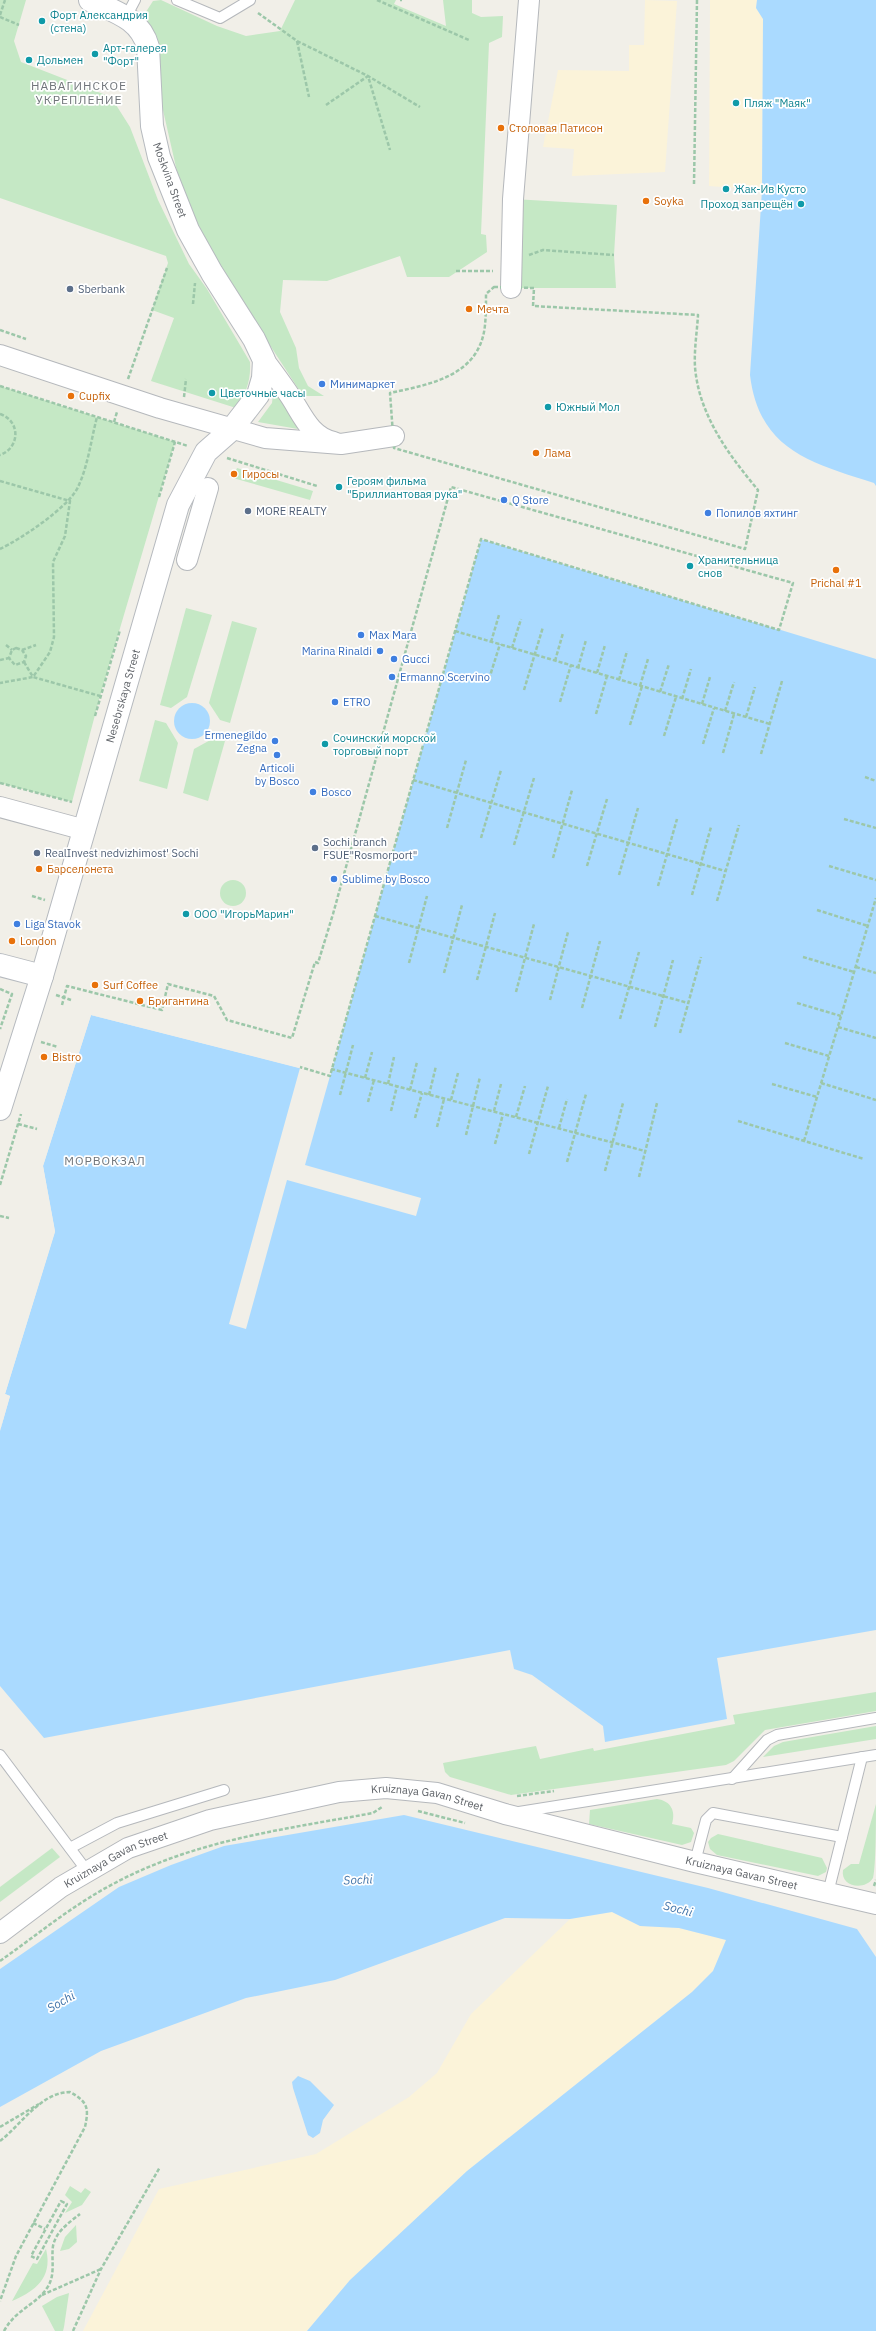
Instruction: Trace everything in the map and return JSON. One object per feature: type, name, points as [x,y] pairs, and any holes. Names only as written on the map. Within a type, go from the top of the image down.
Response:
[{"type":"main road","name":"Moskvina Street","points":[[90,0],[130,9],[144,35],[148,47],[152,126],[159,157],[188,230],[201,272],[254,339],[264,360]]},
{"type":"main road","name":"Nesebrskaya Street","points":[[0,1109],[42,976],[178,505],[206,452],[231,430],[258,395],[263,378],[264,360]]},
{"type":"main road","points":[[0,965],[42,976]]},
{"type":"street","points":[[511,288],[513,199],[529,0]]},
{"type":"street","points":[[0,355],[231,430],[265,438],[341,444],[390,430]]},
{"type":"street","points":[[264,360],[290,396],[309,427],[329,441],[341,444]]},
{"type":"street","points":[[187,560],[208,488]]},
{"type":"street","points":[[0,807],[85,830]]},
{"type":"street","name":"Kruiznaya Gavan Street","points":[[0,1933],[61,1887],[128,1848],[210,1820],[339,1792],[386,1788],[437,1793],[505,1814],[695,1862],[876,1904]]},
{"type":"lane","points":[[177,0],[220,18],[250,0]]},
{"type":"lane","points":[[732,1779],[767,1740],[777,1735],[876,1718]]},
{"type":"lane","points":[[0,1755],[87,1871]]},
{"type":"lane","points":[[505,1814],[876,1755]]},
{"type":"lane","points":[[828,1893],[862,1757]]},
{"type":"lane","points":[[70,1848],[117,1823],[224,1790]]},
{"type":"lane","points":[[695,1862],[706,1820],[713,1813],[842,1837]]},
{"type":"path","points":[[5,0],[0,16],[19,25]]},
{"type":"path","points":[[377,0],[469,40]]},
{"type":"path","points":[[694,184],[697,0]]},
{"type":"path","points":[[258,13],[297,41],[368,76],[420,107]]},
{"type":"path","points":[[297,41],[309,97]]},
{"type":"path","points":[[326,105],[368,76]]},
{"type":"path","points":[[368,76],[390,150]]},
{"type":"path","points":[[512,259],[518,260],[543,250],[614,255]]},
{"type":"path","points":[[114,422],[167,268]]},
{"type":"path","points":[[456,271],[493,271]]},
{"type":"path","points":[[193,304],[201,272]]},
{"type":"path","points":[[494,287],[511,288],[534,288],[533,306],[698,315],[695,365],[699,393],[722,444],[758,490],[745,549],[394,448],[390,393],[440,382],[466,364],[478,349],[485,326],[486,294],[494,287]]},
{"type":"path","points":[[0,330],[26,339]]},
{"type":"path","points":[[183,404],[186,379]]},
{"type":"path","points":[[0,386],[317,486]]},
{"type":"path","points":[[0,414],[11,421],[16,432],[15,441],[12,448],[0,455]]},
{"type":"path","points":[[0,549],[11,544],[70,501],[78,488],[85,467],[97,417]]},
{"type":"path","points":[[0,481],[70,501]]},
{"type":"path","points":[[62,1005],[67,986],[162,1010],[168,984],[214,996],[227,1020],[292,1038],[315,962],[318,963],[333,914],[451,487],[793,583],[779,630],[481,538],[330,1076],[300,1068]]},
{"type":"path","points":[[33,677],[50,652],[54,637],[54,562],[65,536],[70,501]]},
{"type":"path","points":[[491,642],[499,615]]},
{"type":"path","points":[[512,648],[521,619]]},
{"type":"path","points":[[524,690],[543,627]]},
{"type":"path","points":[[455,631],[770,724]]},
{"type":"path","points":[[555,661],[563,633]]},
{"type":"path","points":[[578,668],[586,640]]},
{"type":"path","points":[[489,679],[500,644]]},
{"type":"path","points":[[6,645],[12,650]]},
{"type":"path","points":[[22,650],[36,645]]},
{"type":"path","points":[[597,673],[605,645]]},
{"type":"path","points":[[0,660],[8,658],[12,650],[16,648],[22,650],[26,656],[24,662],[33,677]]},
{"type":"path","points":[[619,680],[627,651]]},
{"type":"path","points":[[8,658],[15,665],[24,662]]},
{"type":"path","points":[[630,726],[648,659]]},
{"type":"path","points":[[660,692],[669,664]]},
{"type":"path","points":[[560,702],[571,665]]},
{"type":"path","points":[[682,699],[691,669]]},
{"type":"path","points":[[596,714],[607,676]]},
{"type":"path","points":[[0,683],[33,677],[100,696]]},
{"type":"path","points":[[702,704],[710,677]]},
{"type":"path","points":[[761,754],[782,681]]},
{"type":"path","points":[[725,711],[734,682]]},
{"type":"path","points":[[746,717],[755,688]]},
{"type":"path","points":[[664,736],[676,696]]},
{"type":"path","points":[[704,744],[714,708]]},
{"type":"path","points":[[722,753],[734,714]]},
{"type":"path","points":[[447,828],[466,760]]},
{"type":"path","points":[[482,838],[501,770]]},
{"type":"path","points":[[864,777],[876,781]]},
{"type":"path","points":[[514,845],[534,778]]},
{"type":"path","points":[[413,780],[726,871]]},
{"type":"path","points":[[0,782],[72,802]]},
{"type":"path","points":[[553,858],[572,790]]},
{"type":"path","points":[[587,866],[607,799]]},
{"type":"path","points":[[619,875],[638,808]]},
{"type":"path","points":[[658,886],[677,819]]},
{"type":"path","points":[[844,819],[876,828]]},
{"type":"path","points":[[717,901],[738,825]]},
{"type":"path","points":[[692,895],[711,828]]},
{"type":"path","points":[[829,866],[876,880]]},
{"type":"path","points":[[409,963],[427,896]]},
{"type":"path","points":[[804,1141],[876,898]]},
{"type":"path","points":[[444,973],[462,905]]},
{"type":"path","points":[[817,910],[868,926]]},
{"type":"path","points":[[477,980],[495,913]]},
{"type":"path","points":[[374,916],[688,1003]]},
{"type":"path","points":[[516,992],[534,924]]},
{"type":"path","points":[[550,1000],[568,932]]},
{"type":"path","points":[[582,1008],[600,941]]},
{"type":"path","points":[[620,1019],[639,952]]},
{"type":"path","points":[[680,1033],[701,957]]},
{"type":"path","points":[[803,957],[854,972]]},
{"type":"path","points":[[655,1027],[673,960]]},
{"type":"path","points":[[856,966],[876,973]]},
{"type":"path","points":[[0,989],[12,994],[0,1029]]},
{"type":"path","points":[[54,994],[71,1000]]},
{"type":"path","points":[[797,1002],[841,1016]]},
{"type":"path","points":[[838,1027],[876,1038]]},
{"type":"path","points":[[40,1042],[58,1047]]},
{"type":"path","points":[[785,1043],[829,1056]]},
{"type":"path","points":[[340,1095],[353,1045]]},
{"type":"path","points":[[365,1078],[372,1052]]},
{"type":"path","points":[[388,1084],[394,1057]]},
{"type":"path","points":[[410,1090],[417,1062]]},
{"type":"path","points":[[429,1095],[436,1066]]},
{"type":"path","points":[[331,1070],[645,1151]]},
{"type":"path","points":[[451,1100],[458,1073]]},
{"type":"path","points":[[466,1135],[480,1078]]},
{"type":"path","points":[[368,1102],[374,1080]]},
{"type":"path","points":[[821,1083],[876,1100]]},
{"type":"path","points":[[494,1111],[501,1084]]},
{"type":"path","points":[[772,1084],[817,1097]]},
{"type":"path","points":[[391,1111],[397,1086]]},
{"type":"path","points":[[516,1117],[525,1086]]},
{"type":"path","points":[[529,1154],[548,1086]]},
{"type":"path","points":[[415,1118],[422,1093]]},
{"type":"path","points":[[567,1162],[586,1094]]},
{"type":"path","points":[[437,1127],[444,1099]]},
{"type":"path","points":[[559,1128],[567,1099]]},
{"type":"path","points":[[605,1171],[623,1103]]},
{"type":"path","points":[[638,1176],[657,1103]]},
{"type":"path","points":[[495,1144],[503,1114]]},
{"type":"path","points":[[738,1120],[864,1159]]},
{"type":"path","points":[[18,1124],[37,1129]]},
{"type":"path","points":[[0,1216],[8,1218]]},
{"type":"path","points":[[0,1961],[115,1883],[168,1859],[223,1841],[373,1813],[385,1806]]},
{"type":"path","points":[[414,1810],[468,1824]]},
{"type":"path","points":[[0,2127],[54,2095],[70,2092],[84,2103],[88,2111],[85,2127],[16,2256],[0,2304]]},
{"type":"path","points":[[0,2141],[13,2132],[29,2114],[54,2095]]},
{"type":"path","points":[[73,2331],[101,2269],[160,2168]]},
{"type":"path","points":[[61,2200],[67,2204],[52,2231],[37,2259],[31,2256],[61,2200]]},
{"type":"path","points":[[40,2296],[47,2288],[52,2277],[53,2246],[58,2235],[66,2224],[80,2214]]},
{"type":"path","points":[[34,2223],[45,2229]]},
{"type":"path","points":[[52,2231],[58,2235]]},
{"type":"path","points":[[4,2331],[18,2311],[40,2296],[101,2269]]},
{"type":"green space","points":[[0,0],[26,0],[14,41],[21,62],[111,97],[130,127],[158,200],[189,264],[207,289],[250,362],[250,375],[247,386],[243,397],[236,408],[151,381],[174,318],[152,310],[168,263],[166,256],[0,198]]},
{"type":"green space","points":[[161,0],[217,26],[246,36],[280,31],[295,0],[396,0],[394,4],[446,26],[443,0],[472,0],[472,13],[481,17],[503,16],[502,37],[489,43],[481,234],[486,235],[487,252],[449,277],[407,277],[400,256],[327,281],[283,280],[280,312],[296,348],[299,368],[308,386],[324,396],[303,396],[217,264],[197,222],[178,176],[142,18],[153,1]]},
{"type":"green space","points":[[513,199],[617,205],[614,255],[616,288],[511,288]]},
{"type":"green space","points":[[0,386],[175,442],[100,696],[72,802],[0,783]]},
{"type":"green space","points":[[274,386],[298,429],[258,422],[272,403]]},
{"type":"green space","points":[[237,468],[313,491],[310,500],[233,478]]},
{"type":"green space","points":[[186,608],[212,615],[187,697],[171,708],[160,705]]},
{"type":"green space","points":[[232,621],[257,628],[230,723],[220,720],[209,703]]},
{"type":"green space","points":[[155,720],[166,723],[178,743],[167,789],[139,781]]},
{"type":"green space","points":[[214,738],[225,741],[208,801],[183,793],[194,749]]},
{"type":"green space","points":[[233,880],[242,884],[246,893],[242,902],[233,906],[224,902],[220,893],[224,884]]},
{"type":"green space","points":[[876,1692],[876,1711],[765,1730],[734,1761],[726,1765],[511,1795],[450,1777],[445,1772],[443,1763],[536,1746],[540,1759],[593,1748],[594,1751],[735,1724],[733,1715]]},
{"type":"green space","points":[[876,1726],[876,1739],[763,1757],[774,1746],[783,1742]]},
{"type":"green space","points":[[657,1799],[666,1802],[671,1807],[673,1811],[672,1824],[691,1828],[694,1833],[691,1842],[682,1845],[589,1824],[590,1810]]},
{"type":"green space","points":[[876,1804],[873,1878],[865,1885],[854,1885],[845,1880],[843,1870],[851,1864],[859,1864]]},
{"type":"green space","points":[[718,1834],[822,1858],[827,1868],[826,1872],[818,1876],[717,1855],[710,1849],[708,1842],[711,1838]]},
{"type":"green space","points":[[52,1848],[60,1857],[0,1902],[0,1887]]},
{"type":"green space","points":[[70,2186],[81,2193],[85,2188],[91,2192],[82,2205],[65,2213],[72,2202],[65,2195]]},
{"type":"green space","points":[[76,2225],[77,2242],[69,2249],[60,2251],[65,2237]]},
{"type":"green space","points":[[46,2249],[48,2259],[47,2268],[41,2282],[28,2293],[12,2301],[33,2263],[37,2264]]},
{"type":"green space","points":[[69,2293],[63,2331],[55,2331],[42,2306],[57,2297]]},
{"type":"sand","points":[[645,0],[677,1],[665,172],[572,176],[574,149],[543,147],[558,70],[629,71],[629,45],[644,45]]},
{"type":"sand","name":"Пляж \"Маяк\"","points":[[710,0],[757,0],[756,8],[763,19],[762,190],[709,186]]},
{"type":"sand","points":[[612,1912],[640,1926],[679,1928],[726,1940],[713,1971],[692,1992],[467,2171],[350,2280],[307,2331],[83,2331],[159,2189],[316,2154],[409,2097],[437,2073],[471,2014],[570,1919]]},
{"type":"water","points":[[757,0],[876,0],[876,486],[874,483],[809,460],[792,450],[777,437],[764,421],[755,400],[750,375],[762,190],[763,19],[756,8]]},
{"type":"water","points":[[481,539],[876,659],[876,1630],[717,1658],[727,1719],[605,1742],[603,1726],[532,1675],[514,1669],[510,1650],[44,1738],[0,1686],[0,1431],[10,1396],[5,1394],[55,1232],[43,1166],[91,1015],[330,1076]]},
{"type":"water","points":[[192,703],[205,708],[210,721],[205,734],[192,739],[179,734],[174,721],[179,708]]},
{"type":"water","name":"Sochi","points":[[404,1815],[708,1888],[857,1929],[876,1957],[876,2331],[307,2331],[350,2280],[467,2171],[692,1992],[713,1971],[726,1940],[679,1928],[640,1926],[612,1912],[570,1919],[505,1918],[335,1980],[246,1998],[101,2051],[0,2107],[0,1969],[119,1887],[171,1865],[224,1846]]},
{"type":"water","points":[[298,2076],[310,2081],[334,2105],[323,2120],[320,2133],[313,2138],[308,2135],[293,2088],[292,2082]]},
{"type":"pier","points":[[479,537],[780,628],[779,630],[481,539],[305,1165],[421,1198],[416,1216],[287,1180],[246,1329],[229,1324],[300,1068],[91,1015],[43,1166],[55,1231],[5,1394],[10,1396],[0,1431],[8,1397],[3,1394],[53,1231],[41,1166],[89,1014],[328,1073]]},
{"type":"place","name":"Форт Александрия (стена)","points":[[42,21]]},
{"type":"place","name":"Арт-галерея \"Форт\"","points":[[95,54]]},
{"type":"place","name":"Дольмен","points":[[29,60]]},
{"type":"place","name":"Пляж \"Маяк\"","points":[[736,103]]},
{"type":"place","name":"Столовая Патисон","points":[[501,128]]},
{"type":"place","name":"Жак-Ив Кусто","points":[[726,189]]},
{"type":"place","name":"Soyka","points":[[646,201]]},
{"type":"place","name":"Проход запрещён","points":[[801,204]]},
{"type":"place","name":"Sberbank","points":[[70,289]]},
{"type":"place","name":"Мечта","points":[[469,309]]},
{"type":"place","name":"Минимаркет","points":[[322,384]]},
{"type":"place","name":"Цветочные часы","points":[[212,393]]},
{"type":"place","name":"Cupfix","points":[[71,396]]},
{"type":"place","name":"Южный Мол","points":[[548,407]]},
{"type":"place","name":"Лама","points":[[536,453]]},
{"type":"place","name":"Гиросы","points":[[234,474]]},
{"type":"place","name":"Героям фильма \"Бриллиантовая рука\"","points":[[339,487]]},
{"type":"place","name":"Q Store","points":[[504,500]]},
{"type":"place","name":"MORE REALTY","points":[[248,511]]},
{"type":"place","name":"Попилов яхтинг","points":[[708,513]]},
{"type":"place","name":"Хранительница снов","points":[[690,566]]},
{"type":"place","name":"Prichal #1","points":[[836,570]]},
{"type":"place","name":"Max Mara","points":[[361,635]]},
{"type":"place","name":"Marina Rinaldi","points":[[380,651]]},
{"type":"place","name":"Gucci","points":[[394,659]]},
{"type":"place","name":"Ermanno Scervino","points":[[392,677]]},
{"type":"place","name":"ETRO","points":[[335,702]]},
{"type":"place","name":"Ermenegildo Zegna","points":[[275,741]]},
{"type":"place","name":"Сочинский морской торговый порт","points":[[325,744]]},
{"type":"place","name":"Articoli by Bosco","points":[[277,755]]},
{"type":"place","name":"Bosco","points":[[313,792]]},
{"type":"place","name":"Sochi branch FSUE\"Rosmorport\"","points":[[315,848]]},
{"type":"place","name":"RealInvest nedvizhimost' Sochi","points":[[37,853]]},
{"type":"place","name":"Барселонета","points":[[39,869]]},
{"type":"place","name":"Sublime by Bosco","points":[[334,879]]},
{"type":"place","name":"ООО \"ИгорьМарин\"","points":[[186,914]]},
{"type":"place","name":"Liga Stavok","points":[[17,924]]},
{"type":"place","name":"London","points":[[12,941]]},
{"type":"place","name":"Surf Coffee","points":[[95,985]]},
{"type":"place","name":"Бригантина","points":[[140,1001]]},
{"type":"place","name":"Bistro","points":[[44,1057]]},
{"type":"district","name":"НАВАГИНСКОЕ УКРЕПЛЕНИЕ","points":[[79,93]]},
{"type":"district","name":"МОРВОКЗАЛ","points":[[105,1161]]}]
